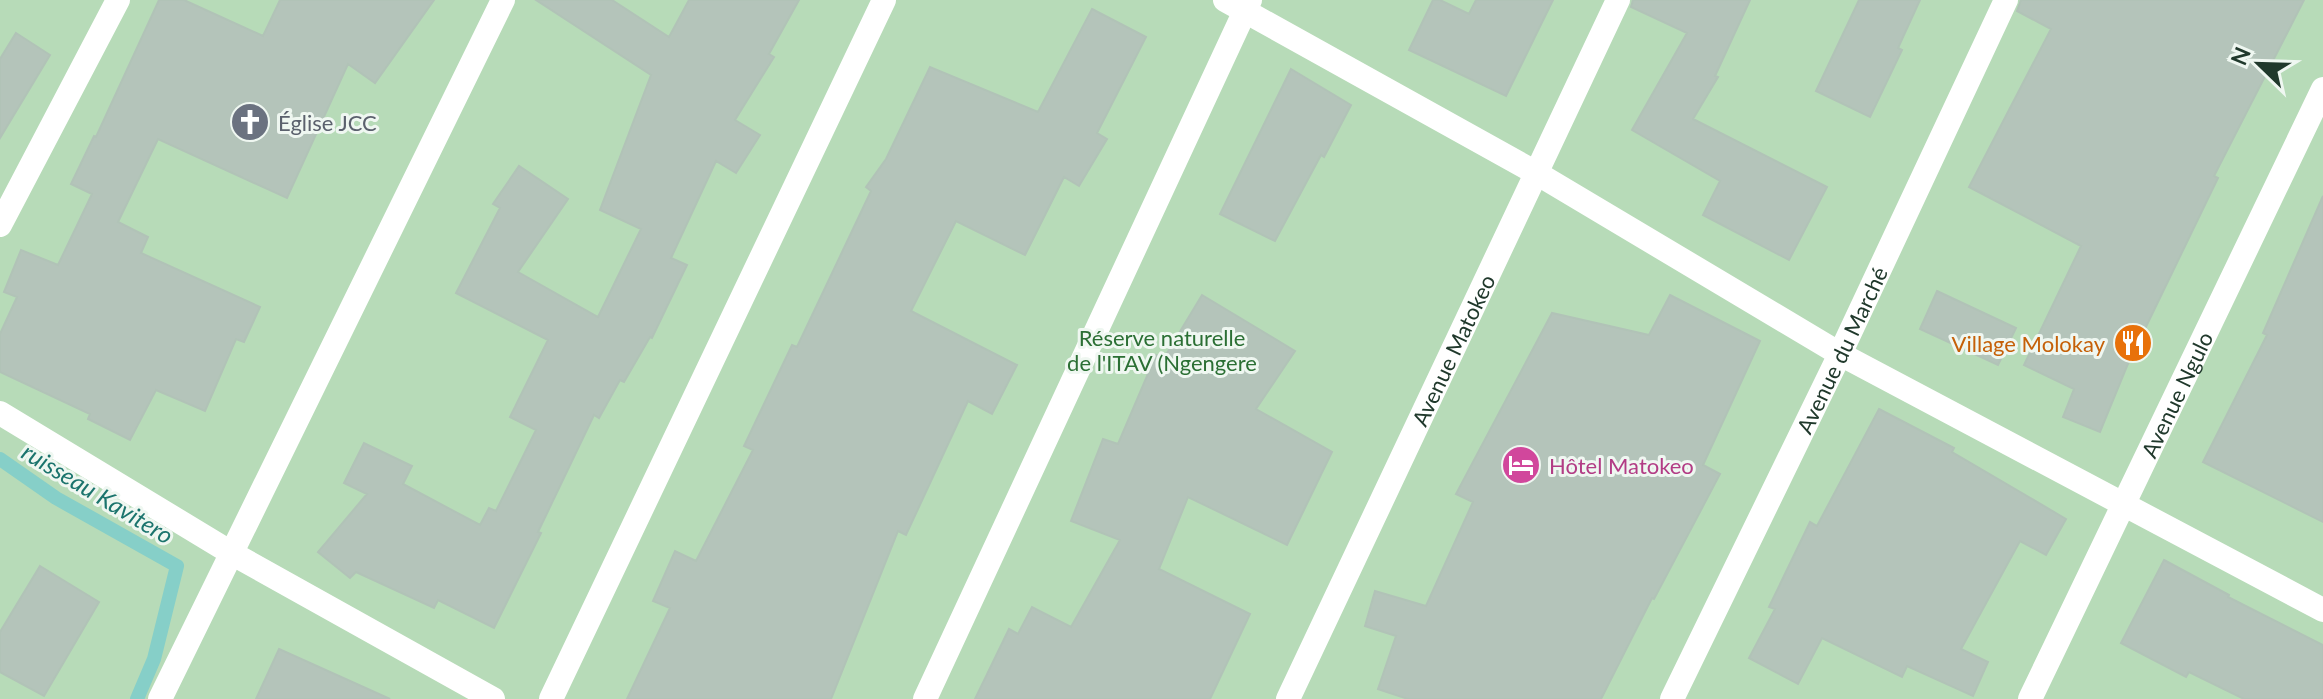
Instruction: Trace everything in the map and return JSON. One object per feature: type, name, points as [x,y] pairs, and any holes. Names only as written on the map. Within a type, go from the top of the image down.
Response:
[{"type":"street","points":[[0,225],[118,0]]},
{"type":"street","points":[[160,699],[503,0]]},
{"type":"street","points":[[551,699],[884,0]]},
{"type":"street","name":"Avenue Matokeo","points":[[1288,699],[1618,0]]},
{"type":"street","name":"Avenue du Marché","points":[[1672,699],[1840,354],[2006,0]]},
{"type":"street","points":[[925,699],[1240,4],[1538,174],[1840,354],[2323,610]]},
{"type":"street","name":"Avenue Ngulo","points":[[2030,699],[2323,89]]},
{"type":"street","points":[[0,413],[233,554],[493,699]]},
{"type":"green space","name":"Réserve naturelle de l'ITAV (Ngengere","points":[[0,0],[2323,0],[2323,699],[0,699]]},
{"type":"building","points":[[159,0],[184,0],[263,36],[280,0],[434,0],[375,83],[348,64],[287,198],[158,139],[118,222],[148,237],[141,253],[260,307],[244,342],[236,339],[205,411],[156,390],[130,440],[88,419],[90,414],[0,372],[0,334],[17,297],[4,292],[21,250],[58,265],[92,194],[71,184]]},
{"type":"building","points":[[536,0],[612,0],[669,37],[689,0],[799,0],[769,54],[774,57],[735,120],[760,135],[736,173],[716,161],[671,258],[687,265],[652,338],[624,382],[620,380],[599,418],[594,415],[494,628],[438,600],[434,608],[356,572],[350,578],[318,552],[367,494],[344,483],[364,443],[412,466],[403,484],[480,525],[489,508],[496,511],[536,430],[510,417],[548,340],[456,293],[500,208],[493,204],[519,166],[568,199],[518,272],[598,317],[641,229],[600,210],[651,75]]},
{"type":"building","points":[[1433,0],[1440,0],[1469,14],[1476,0],[1553,0],[1506,96],[1409,50]]},
{"type":"building","points":[[1633,0],[1750,0],[1715,76],[1718,77],[1693,119],[1827,187],[1789,260],[1703,215],[1720,181],[1632,130],[1687,33],[1631,7]]},
{"type":"building","points":[[1859,0],[1920,0],[1898,48],[1902,50],[1870,117],[1816,91]]},
{"type":"building","points":[[2021,0],[2304,0],[2214,176],[2218,178],[2127,366],[2100,432],[2063,417],[2074,389],[2024,365],[2081,246],[1969,187],[2051,29],[2017,11]]},
{"type":"building","points":[[1092,9],[1146,37],[1097,133],[1107,139],[1079,186],[1064,177],[1025,255],[956,221],[911,311],[1017,365],[992,414],[968,401],[906,535],[898,531],[831,699],[627,699],[670,608],[653,601],[675,551],[696,561],[753,450],[744,446],[792,345],[797,347],[871,191],[866,187],[886,159],[930,67],[1038,112]]},
{"type":"building","points":[[16,33],[50,55],[0,138],[0,59]]},
{"type":"building","points":[[1291,69],[1351,105],[1275,241],[1220,214]]},
{"type":"building","points":[[2323,196],[2323,522],[2203,462],[2267,335],[2263,333]]},
{"type":"building","points":[[1937,291],[2016,328],[1998,365],[1920,329]]},
{"type":"building","points":[[1202,295],[1295,351],[1256,409],[1332,452],[1287,545],[1188,497],[1159,569],[1250,614],[1210,699],[975,699],[1009,629],[1018,634],[1032,607],[1071,627],[1120,540],[1071,521],[1103,439],[1118,444],[1156,355],[1164,358]]},
{"type":"building","points":[[1670,295],[1760,341],[1703,465],[1720,474],[1601,699],[1408,699],[1378,689],[1396,636],[1365,626],[1375,591],[1426,606],[1473,502],[1456,494],[1552,313],[1649,335]]},
{"type":"building","points":[[1879,409],[1954,448],[1952,452],[2066,519],[2046,555],[2020,541],[1961,649],[1988,662],[1973,696],[1907,666],[1902,677],[1822,638],[1798,684],[1749,658],[1775,609],[1769,607],[1810,522],[1817,526]]},
{"type":"building","points":[[2164,560],[2228,597],[2323,645],[2323,699],[2244,699],[2189,672],[2186,677],[2121,643]]},
{"type":"building","points":[[40,566],[99,602],[44,696],[0,672],[0,632]]},
{"type":"building","points":[[279,649],[390,699],[256,699]]},
{"type":"waterway","name":"ruisseau Kavitero","points":[[0,459],[56,498],[177,566],[154,659],[137,699]]},
{"type":"place","name":"Église JCC","points":[[250,122]]},
{"type":"place","name":"Village Molokay","points":[[2133,343]]},
{"type":"place","name":"Hôtel Matokeo","points":[[1521,465]]}]
